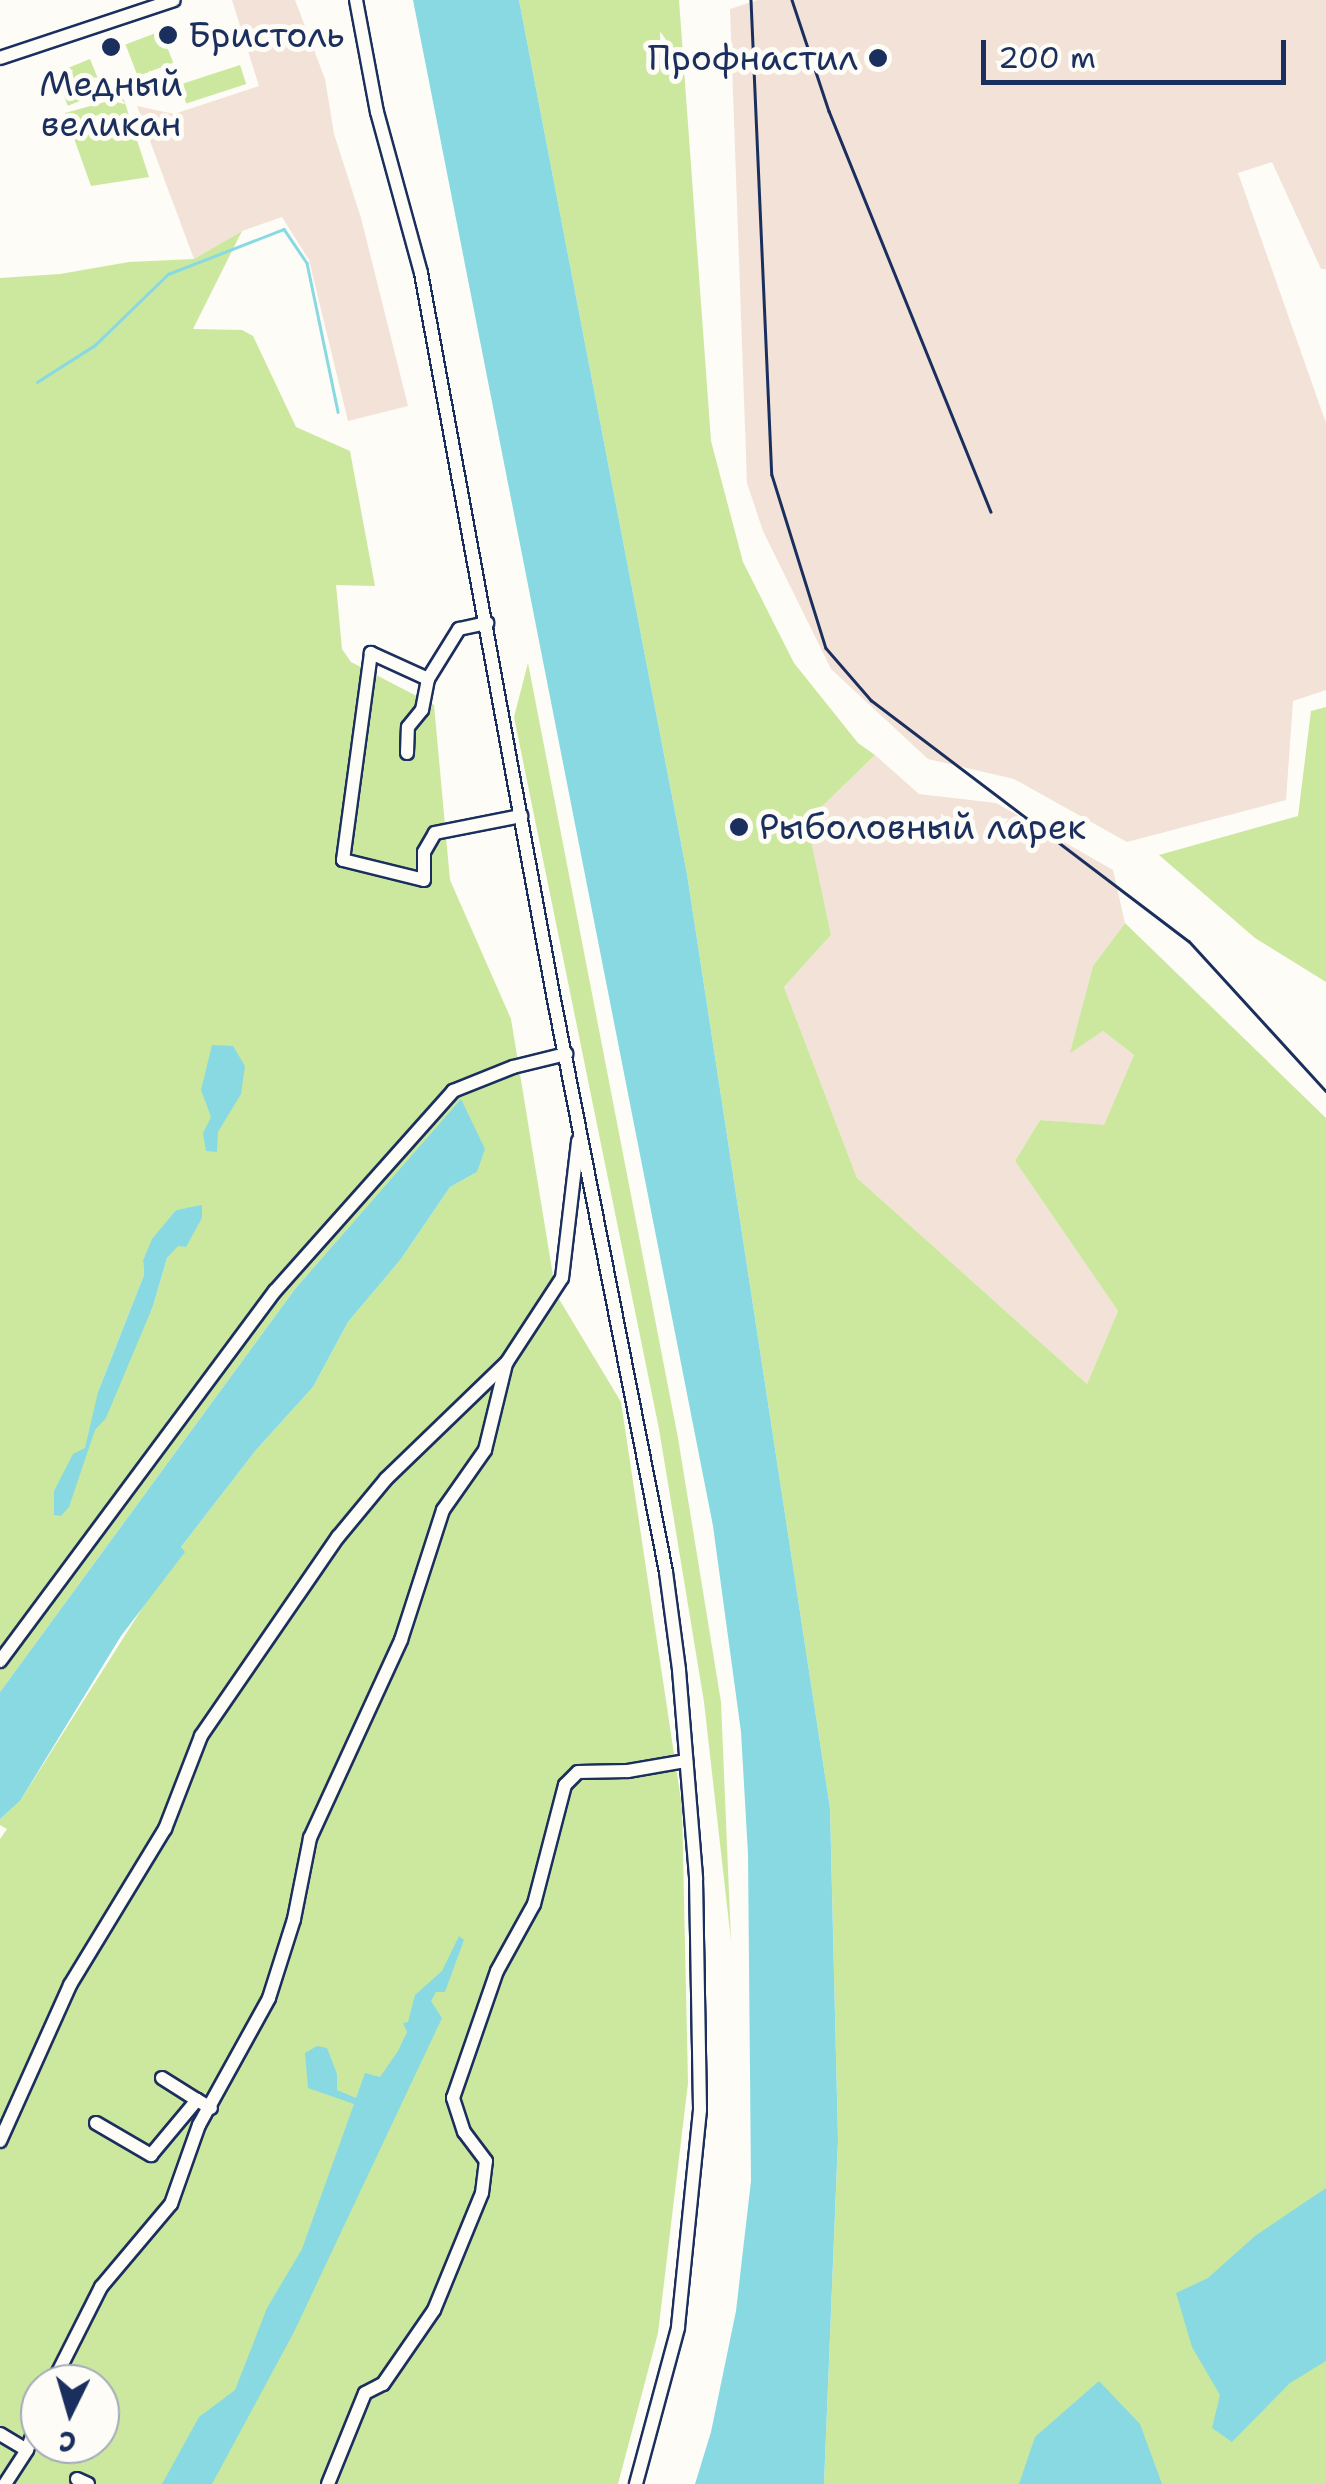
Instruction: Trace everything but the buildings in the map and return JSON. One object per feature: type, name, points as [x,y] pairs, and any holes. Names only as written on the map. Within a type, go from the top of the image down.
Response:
[{"type":"street","points":[[0,58],[174,0]]},
{"type":"street","points":[[356,0],[377,112],[421,273],[666,1572],[697,1898],[700,2110],[678,2328],[636,2484]]},
{"type":"street","points":[[407,753],[408,727],[422,710],[428,678],[459,629],[488,623]]},
{"type":"street","points":[[428,678],[372,654],[343,860],[424,880],[424,852],[435,833],[521,816]]},
{"type":"street","points":[[0,1661],[275,1290],[453,1091],[513,1067],[566,1054]]},
{"type":"street","points":[[0,2140],[64,1997],[165,1829],[202,1736],[362,1508],[439,1425],[507,1362],[562,1278],[580,1130]]},
{"type":"street","points":[[62,2364],[102,2287],[171,2204],[199,2125],[269,1998],[294,1919],[310,1838],[401,1640],[442,1510],[485,1450],[507,1362]]},
{"type":"street","points":[[328,2484],[365,2394],[383,2384],[434,2310],[482,2193],[486,2161],[464,2132],[453,2098],[497,1972],[534,1904],[564,1786],[578,1772],[628,1770],[686,1761]]},
{"type":"street","points":[[162,2078],[211,2108]]},
{"type":"street","points":[[143,2169],[197,2100]]},
{"type":"street","points":[[96,2124],[151,2155]]},
{"type":"street","points":[[4,2484],[20,2460]]},
{"type":"shaded area","points":[[232,0],[295,0],[325,79],[334,134],[361,218],[408,406],[348,421],[309,260],[282,217],[242,231],[194,259],[137,106],[174,114],[259,86]]},
{"type":"shaded area","points":[[758,0],[1326,0],[1326,269],[1321,269],[1272,162],[1238,173],[1326,423],[1326,690],[1293,701],[1286,800],[1127,842],[1014,779],[928,759],[831,669],[763,531],[747,483],[730,9]]},
{"type":"shaded area","points":[[875,755],[919,794],[996,803],[1113,870],[1125,923],[1093,966],[1071,1051],[1103,1031],[1134,1055],[1104,1126],[1040,1120],[1015,1161],[1118,1311],[1087,1384],[857,1178],[784,987],[831,935],[807,821]]},
{"type":"green space","points":[[519,0],[679,0],[711,441],[743,562],[794,663],[858,743],[875,755],[807,821],[831,935],[784,987],[857,1178],[1087,1384],[1118,1311],[1015,1161],[1040,1120],[1104,1125],[1134,1055],[1103,1031],[1070,1053],[1093,966],[1125,923],[1326,1118],[1326,2484],[824,2484],[838,2139],[830,1808],[687,874]]},
{"type":"green space","points":[[161,31],[173,63],[138,76],[126,45]]},
{"type":"green space","points":[[90,59],[103,91],[68,106],[55,73]]},
{"type":"green space","points":[[240,65],[246,84],[186,103],[180,84]]},
{"type":"green space","points":[[123,97],[149,177],[91,186],[65,113]]},
{"type":"green space","points":[[242,231],[193,329],[242,330],[253,336],[296,427],[350,451],[375,586],[336,585],[342,649],[351,662],[434,705],[450,880],[511,1019],[556,1294],[621,1402],[682,1807],[688,2083],[658,2333],[618,2484],[0,2484],[0,1839],[7,1829],[0,1825],[0,1819],[20,1801],[181,1547],[256,1450],[313,1387],[348,1322],[401,1259],[450,1187],[477,1172],[484,1148],[461,1100],[295,1289],[0,1692],[0,278],[60,274],[129,262],[194,259]],"holes":[[[202,1206],[167,1258],[153,1306],[132,1350],[98,1392],[144,1275],[143,1260],[152,1240],[176,1210]]]},
{"type":"green space","points":[[528,663],[678,1438],[721,1702],[731,1941],[704,1702],[659,1429],[514,717]]},
{"type":"green space","points":[[1326,707],[1326,982],[1255,938],[1159,855],[1298,816],[1311,711]]},
{"type":"water","points":[[413,0],[519,0],[687,874],[830,1808],[838,2139],[824,2484],[695,2484],[711,2432],[736,2311],[751,2181],[748,1854],[741,1732],[713,1526]]},
{"type":"water","points":[[212,1045],[233,1046],[245,1066],[241,1094],[218,1132],[217,1152],[206,1151],[203,1133],[211,1117],[201,1090]]},
{"type":"water","points":[[461,1099],[485,1149],[477,1172],[450,1187],[401,1259],[348,1322],[313,1387],[256,1450],[181,1547],[185,1552],[121,1636],[20,1801],[0,1819],[0,1692],[295,1289]]},
{"type":"water","points":[[202,1205],[202,1218],[186,1247],[178,1246],[167,1258],[153,1306],[106,1418],[95,1430],[69,1507],[61,1516],[54,1515],[54,1491],[73,1454],[85,1448],[98,1392],[144,1275],[143,1260],[152,1239],[176,1210]]},
{"type":"water","points":[[459,1936],[464,1940],[445,1992],[436,1992],[431,2001],[442,2018],[294,2332],[212,2484],[162,2484],[199,2417],[235,2390],[267,2308],[302,2249],[354,2104],[308,2088],[305,2053],[317,2046],[327,2048],[337,2074],[337,2090],[356,2098],[365,2073],[380,2077],[398,2051],[407,2032],[403,2023],[408,2022],[415,1995],[442,1971]]},
{"type":"water","points":[[1326,2188],[1326,2361],[1290,2383],[1232,2442],[1212,2428],[1220,2395],[1192,2347],[1176,2293],[1208,2278],[1255,2236]]},
{"type":"water","points":[[1099,2381],[1140,2424],[1162,2484],[1019,2484],[1035,2437]]},
{"type":"waterway","points":[[37,382],[95,345],[168,274],[284,229],[307,263],[338,412]]},
{"type":"railway","points":[[751,0],[772,475],[826,648],[871,700],[1189,941],[1326,1091]]},
{"type":"railway","points":[[792,0],[829,111],[991,512]]},
{"type":"place","name":"Бристоль","points":[[168,35]]},
{"type":"place","name":"Медный великан","points":[[111,47]]},
{"type":"place","name":"Профнастил","points":[[878,58]]},
{"type":"place","name":"Рыболовный ларек","points":[[739,827]]}]
